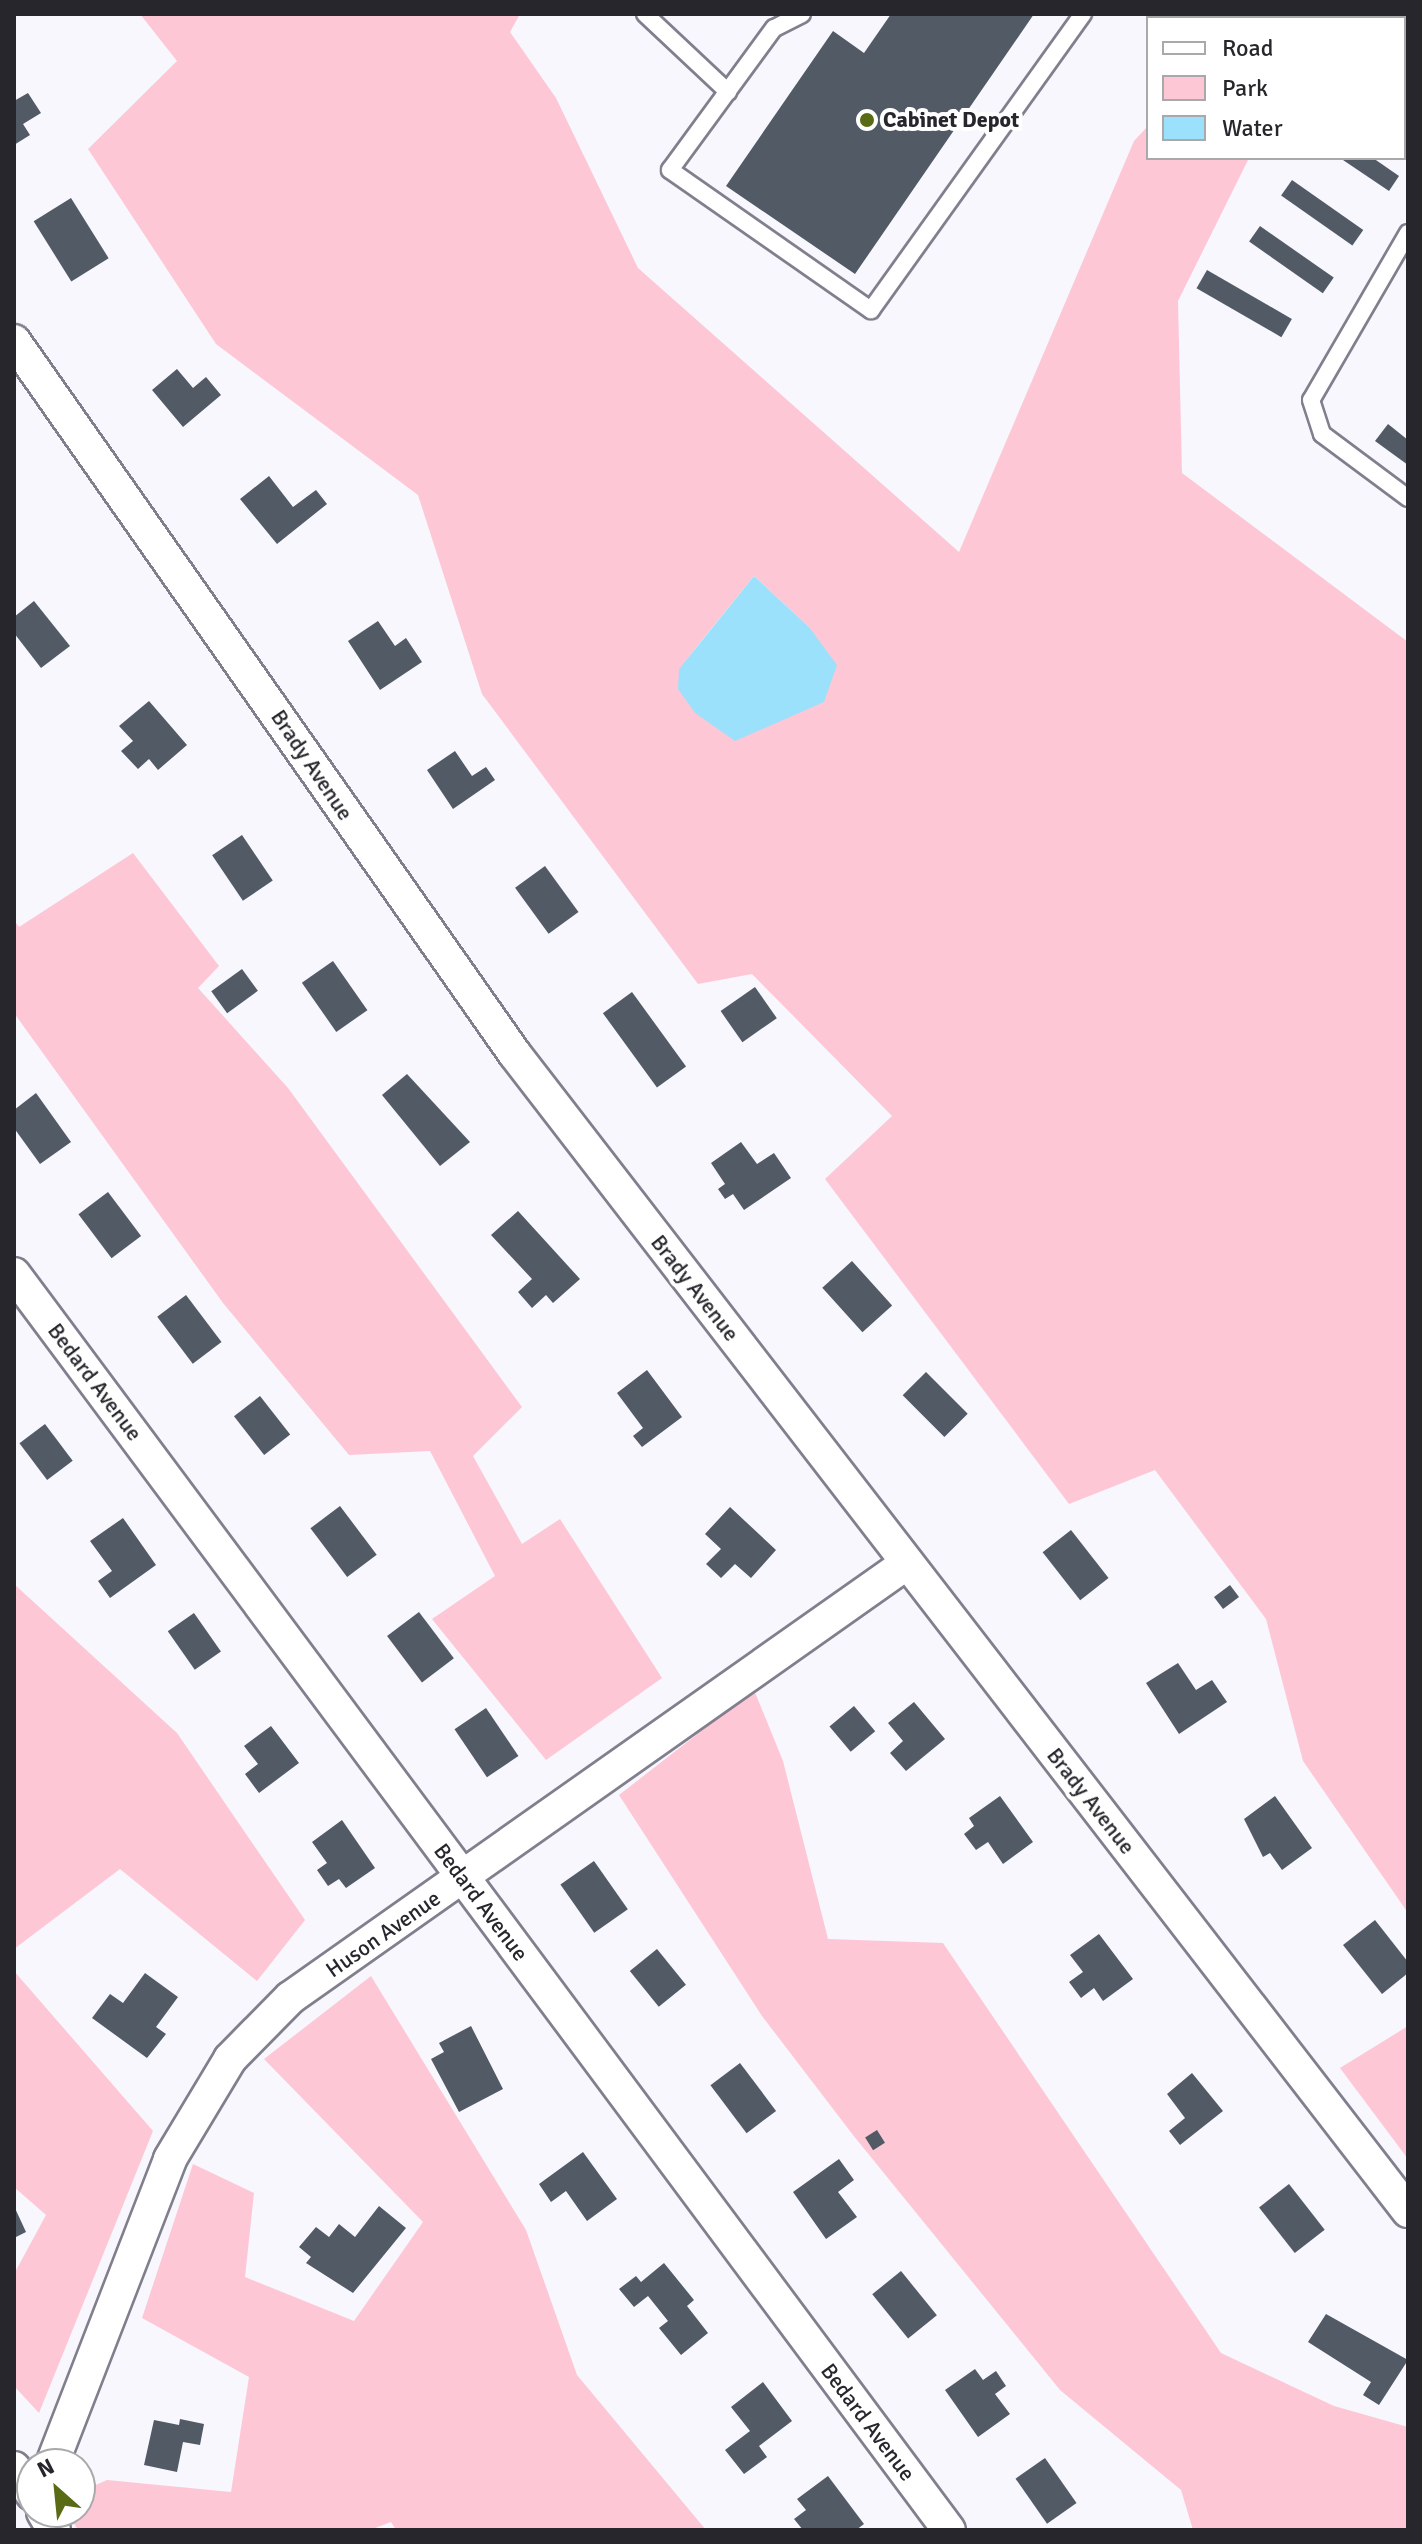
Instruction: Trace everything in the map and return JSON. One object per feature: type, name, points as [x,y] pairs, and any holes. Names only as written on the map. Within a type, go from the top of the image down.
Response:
[{"type":"street","name":"Brady Avenue","points":[[14,341],[438,951],[1408,2211]]},
{"type":"street","name":"Bedard Avenue","points":[[14,1274],[949,2530]]},
{"type":"street","name":"Huson Avenue","points":[[58,2448],[170,2159],[230,2059],[290,1998],[907,1563]]},
{"type":"lane","points":[[645,14],[728,92]]},
{"type":"lane","points":[[802,14],[774,28],[670,170],[871,310],[1083,14]]},
{"type":"lane","points":[[1408,233],[1311,400],[1322,434],[1408,498]]},
{"type":"green space","points":[[140,14],[520,14],[510,32],[556,98],[638,268],[959,552],[1134,141],[1146,128],[1146,160],[1248,160],[1178,301],[1182,473],[1408,642],[1408,1913],[1303,1761],[1266,1619],[1155,1470],[1069,1504],[825,1179],[892,1116],[752,974],[698,984],[482,694],[418,495],[216,344],[88,149],[177,61]],"holes":[[[754,576],[809,627],[679,670]]]},
{"type":"green space","points":[[133,853],[219,966],[198,988],[288,1088],[522,1407],[473,1456],[522,1544],[560,1519],[662,1678],[546,1760],[432,1619],[495,1576],[430,1451],[349,1455],[223,1303],[14,1013],[14,920],[19,927]]},
{"type":"green space","points":[[14,1584],[177,1733],[305,1920],[257,1981],[120,1869],[14,1949]]},
{"type":"green space","points":[[754,1690],[783,1761],[828,1939],[943,1943],[1221,2353],[1334,2406],[1408,2427],[1408,2530],[1193,2530],[1181,2490],[1060,2390],[853,2135],[762,2016],[619,1795]]},
{"type":"green space","points":[[14,1971],[153,2131],[39,2413],[14,2386],[14,2274],[46,2215],[14,2187]]},
{"type":"green space","points":[[371,1976],[526,2230],[577,2375],[706,2530],[396,2530],[391,2522],[370,2530],[78,2530],[96,2528],[96,2485],[107,2480],[231,2492],[249,2377],[142,2318],[193,2164],[254,2193],[245,2277],[354,2321],[423,2222],[264,2059]]},
{"type":"green space","points":[[1408,2026],[1408,2159],[1340,2068]]},
{"type":"water","points":[[754,576],[809,627],[837,665],[824,702],[735,741],[695,713],[678,689],[679,669]]},
{"type":"building","name":"Cabinet Depot","points":[[891,14],[1034,14],[855,274],[726,186],[833,31],[864,53]]},
{"type":"building","points":[[28,93],[41,113],[23,124],[30,135],[14,145],[14,101]]},
{"type":"building","points":[[1343,160],[1376,160],[1399,176],[1389,191]]},
{"type":"building","points":[[1292,180],[1363,230],[1352,245],[1281,196]]},
{"type":"building","points":[[71,198],[109,258],[71,282],[34,221]]},
{"type":"building","points":[[1260,226],[1334,278],[1323,293],[1249,242]]},
{"type":"building","points":[[1207,270],[1292,319],[1281,337],[1196,288]]},
{"type":"building","points":[[177,369],[193,388],[206,377],[221,395],[183,427],[152,390]]},
{"type":"building","points":[[1388,424],[1408,440],[1408,465],[1375,441]]},
{"type":"building","points":[[269,476],[293,507],[316,490],[327,504],[277,544],[240,499]]},
{"type":"building","points":[[34,601],[70,646],[41,668],[14,633],[14,617]]},
{"type":"building","points":[[378,621],[395,646],[406,638],[422,662],[380,690],[348,641]]},
{"type":"building","points":[[149,701],[187,745],[158,770],[149,759],[138,769],[121,751],[133,741],[119,726]]},
{"type":"building","points":[[455,751],[472,776],[486,767],[495,780],[453,809],[427,770]]},
{"type":"building","points":[[242,835],[273,881],[243,901],[212,855]]},
{"type":"building","points":[[545,866],[579,912],[549,934],[515,888]]},
{"type":"building","points":[[333,961],[367,1010],[336,1032],[302,983]]},
{"type":"building","points":[[242,969],[258,991],[227,1013],[211,991]]},
{"type":"building","points":[[755,987],[777,1018],[742,1042],[721,1011]]},
{"type":"building","points":[[632,992],[686,1066],[657,1088],[603,1013]]},
{"type":"building","points":[[407,1074],[470,1142],[440,1166],[382,1095]]},
{"type":"building","points":[[36,1093],[71,1142],[40,1164],[14,1128],[14,1110]]},
{"type":"building","points":[[741,1142],[757,1164],[774,1153],[791,1178],[744,1210],[733,1194],[725,1199],[718,1189],[725,1184],[711,1163]]},
{"type":"building","points":[[108,1192],[141,1236],[112,1258],[78,1214]]},
{"type":"building","points":[[518,1211],[580,1279],[553,1303],[546,1295],[532,1308],[518,1292],[532,1279],[491,1235]]},
{"type":"building","points":[[852,1261],[892,1306],[862,1332],[822,1288]]},
{"type":"building","points":[[186,1295],[222,1342],[193,1364],[157,1317]]},
{"type":"building","points":[[647,1370],[682,1417],[642,1447],[633,1436],[643,1428],[617,1393]]},
{"type":"building","points":[[926,1372],[968,1414],[944,1437],[903,1395]]},
{"type":"building","points":[[260,1396],[290,1435],[264,1455],[234,1416]]},
{"type":"building","points":[[45,1424],[73,1461],[47,1480],[19,1443]]},
{"type":"building","points":[[340,1506],[377,1555],[347,1577],[310,1528]]},
{"type":"building","points":[[730,1507],[776,1550],[751,1578],[735,1564],[721,1578],[706,1564],[721,1549],[705,1534]]},
{"type":"building","points":[[123,1518],[156,1565],[110,1598],[98,1581],[112,1571],[90,1541]]},
{"type":"building","points":[[1071,1530],[1109,1578],[1080,1600],[1043,1552]]},
{"type":"building","points":[[1230,1585],[1239,1597],[1223,1609],[1214,1597]]},
{"type":"building","points":[[419,1612],[454,1658],[422,1682],[387,1636]]},
{"type":"building","points":[[194,1613],[221,1652],[195,1670],[168,1631]]},
{"type":"building","points":[[1178,1663],[1196,1690],[1212,1680],[1227,1702],[1179,1734],[1146,1683]]},
{"type":"building","points":[[914,1702],[945,1739],[906,1771],[890,1753],[903,1741],[888,1723]]},
{"type":"building","points":[[854,1706],[875,1731],[851,1752],[829,1727]]},
{"type":"building","points":[[486,1708],[518,1756],[487,1777],[454,1729]]},
{"type":"building","points":[[271,1726],[299,1763],[259,1793],[245,1774],[258,1764],[244,1746]]},
{"type":"building","points":[[1000,1796],[1033,1842],[1003,1864],[988,1842],[976,1850],[964,1834],[974,1826],[969,1818]]},
{"type":"building","points":[[1275,1796],[1312,1848],[1282,1870],[1270,1853],[1263,1857],[1244,1819]]},
{"type":"building","points":[[342,1820],[375,1868],[346,1888],[339,1879],[328,1886],[317,1870],[327,1863],[312,1842]]},
{"type":"building","points":[[594,1861],[628,1909],[594,1933],[560,1885]]},
{"type":"building","points":[[1375,1920],[1408,1962],[1408,1973],[1382,1994],[1343,1945]]},
{"type":"building","points":[[1099,1934],[1133,1979],[1103,2001],[1094,1988],[1081,1998],[1069,1982],[1083,1972],[1070,1955]]},
{"type":"building","points":[[657,1949],[686,1985],[659,2007],[630,1971]]},
{"type":"building","points":[[145,1973],[178,1997],[156,2027],[166,2034],[147,2058],[92,2018],[110,1994],[123,2003]]},
{"type":"building","points":[[471,2026],[503,2089],[459,2112],[431,2059],[444,2052],[439,2043]]},
{"type":"building","points":[[740,2063],[776,2111],[747,2133],[710,2085]]},
{"type":"building","points":[[1192,2073],[1223,2111],[1180,2145],[1169,2131],[1185,2118],[1167,2094]]},
{"type":"building","points":[[877,2130],[885,2143],[873,2150],[865,2137]]},
{"type":"building","points":[[583,2152],[617,2199],[587,2221],[566,2191],[551,2202],[539,2184]]},
{"type":"building","points":[[839,2159],[854,2180],[838,2192],[857,2217],[826,2239],[793,2192]]},
{"type":"building","points":[[1289,2184],[1325,2230],[1295,2253],[1259,2207]]},
{"type":"building","points":[[14,2206],[26,2232],[14,2238]]},
{"type":"building","points":[[379,2206],[406,2228],[353,2293],[306,2263],[311,2257],[299,2247],[316,2227],[329,2237],[339,2224],[355,2237]]},
{"type":"building","points":[[664,2263],[694,2300],[687,2306],[708,2333],[681,2355],[659,2328],[668,2321],[648,2296],[634,2307],[619,2289],[636,2276],[641,2282]]},
{"type":"building","points":[[901,2271],[937,2315],[908,2339],[872,2294]]},
{"type":"building","points":[[1326,2314],[1408,2360],[1379,2405],[1363,2395],[1371,2382],[1308,2342]]},
{"type":"building","points":[[975,2369],[983,2380],[996,2371],[1006,2386],[995,2394],[1010,2414],[978,2437],[945,2390]]},
{"type":"building","points":[[763,2382],[792,2421],[759,2446],[767,2457],[744,2474],[725,2450],[750,2431],[731,2407]]},
{"type":"building","points":[[180,2419],[204,2424],[200,2445],[183,2442],[177,2472],[144,2465],[154,2420],[179,2425]]},
{"type":"building","points":[[1045,2458],[1077,2503],[1047,2524],[1016,2479]]},
{"type":"building","points":[[828,2476],[864,2524],[856,2530],[803,2530],[794,2519],[806,2510],[797,2499]]},
{"type":"place","name":"Cabinet Depot","points":[[867,120]]}]
